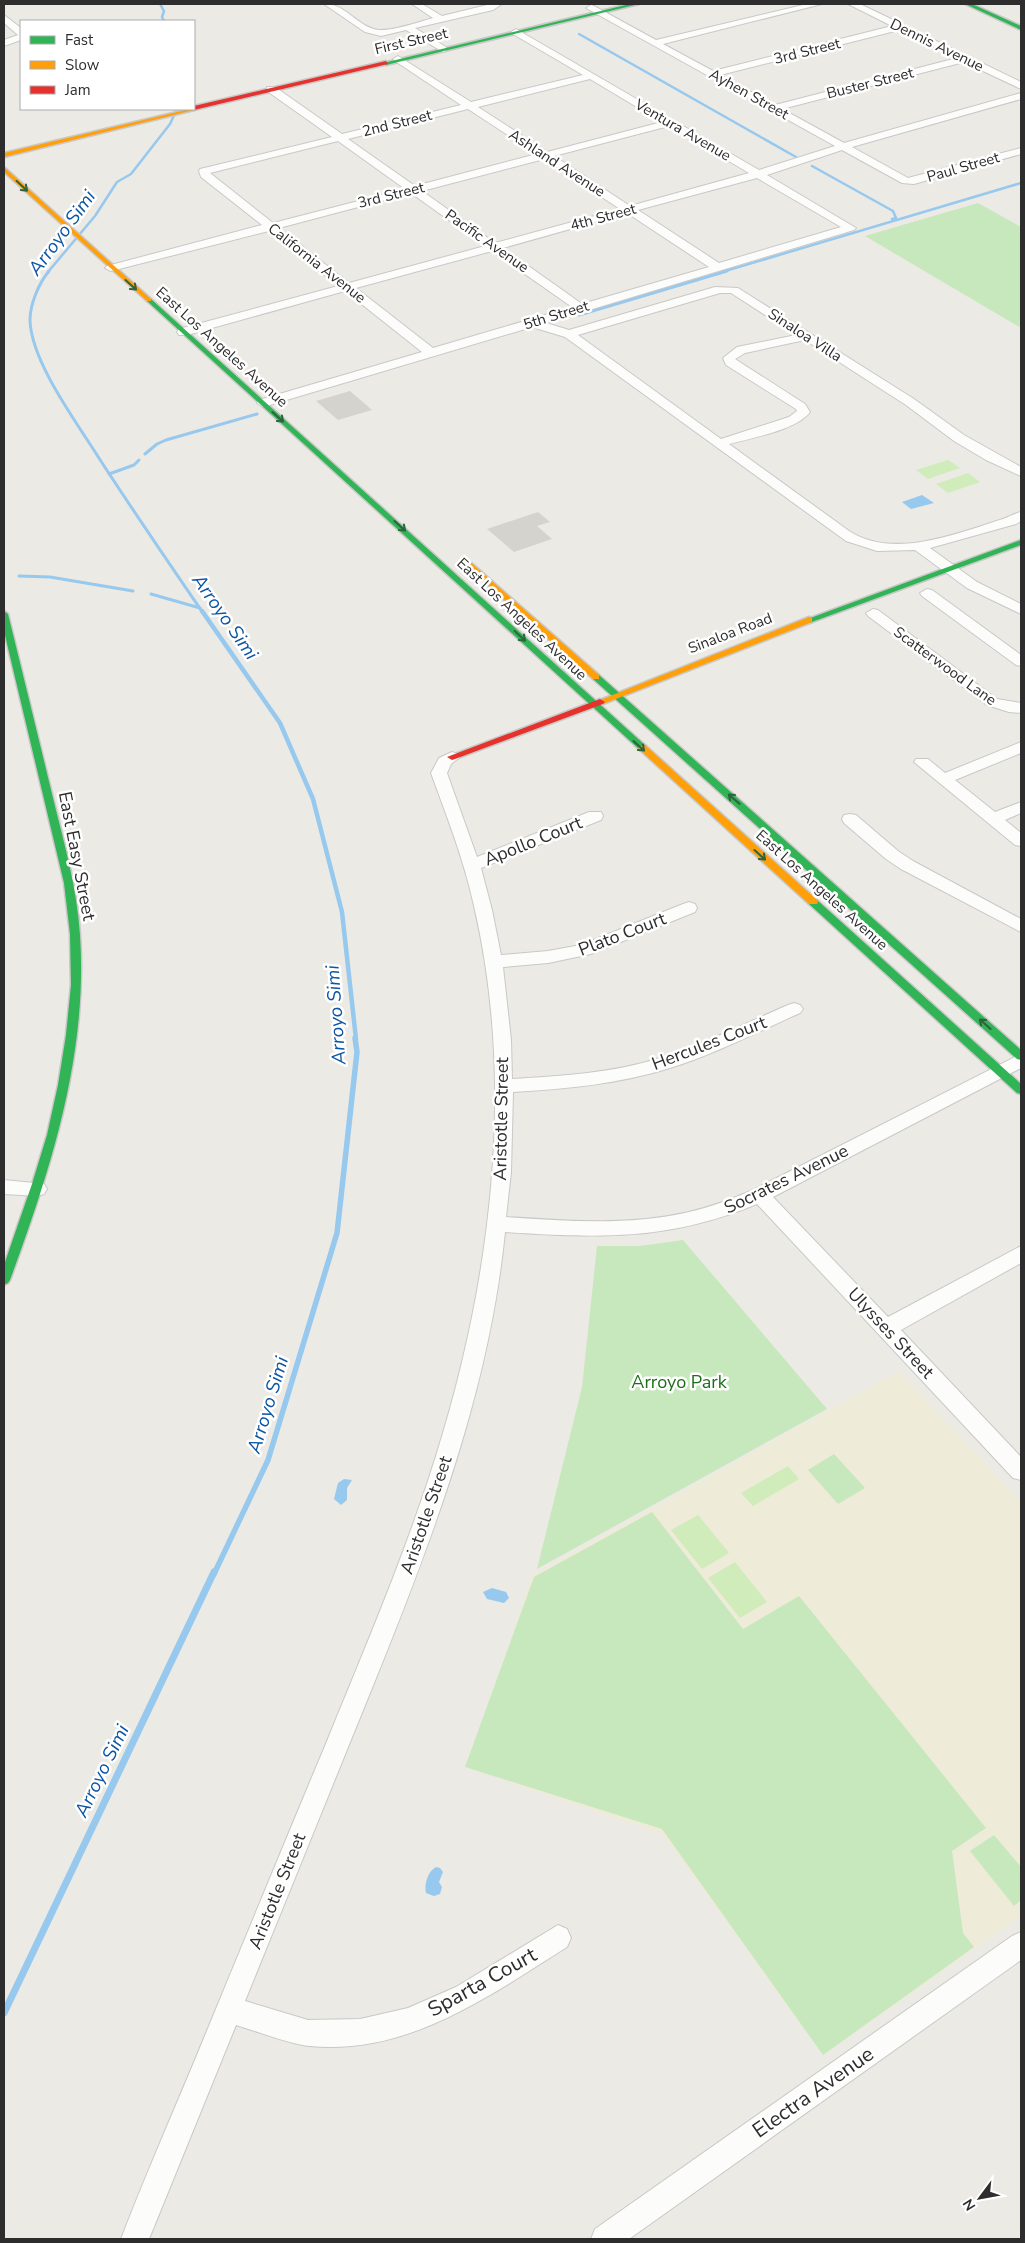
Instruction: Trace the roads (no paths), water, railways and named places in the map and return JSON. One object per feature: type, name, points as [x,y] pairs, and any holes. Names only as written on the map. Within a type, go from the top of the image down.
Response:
[{"type":"main road","name":"First Street","points":[[197,105],[600,8],[636,4]]},
{"type":"main road","points":[[968,4],[1021,28]]},
{"type":"main road","name":"First Street","points":[[197,105],[398,59],[439,46],[516,32],[600,8]]},
{"type":"main road","name":"First Street","points":[[7,153],[170,110]]},
{"type":"main road","name":"East Los Angeles Avenue","points":[[4,169],[111,268],[417,542],[593,704],[1021,1090]]},
{"type":"main road","name":"East Los Angeles Avenue","points":[[119,251],[146,275]]},
{"type":"main road","name":"East Los Angeles Avenue","points":[[200,323],[217,339]]},
{"type":"main road","name":"East Los Angeles Avenue","points":[[278,393],[292,406]]},
{"type":"main road","name":"Sinaloa Road","points":[[452,757],[593,704],[945,566],[1021,542]]},
{"type":"main road","name":"East Los Angeles Avenue","points":[[459,555],[614,695],[751,814],[1021,1058]]},
{"type":"main road","name":"East Easy Street","points":[[4,614],[7,650],[67,876],[75,926],[76,977],[71,1043],[60,1110],[23,1234],[4,1280]]},
{"type":"street","points":[[329,4],[368,30],[375,32],[388,32],[409,28],[497,5]]},
{"type":"street","points":[[416,4],[442,20]]},
{"type":"street","points":[[655,43],[817,4]]},
{"type":"street","name":"Dennis Avenue","points":[[853,4],[1021,86]]},
{"type":"street","name":"Ayhen Street","points":[[600,8],[655,43],[906,182]]},
{"type":"street","points":[[4,18],[20,34]]},
{"type":"street","name":"3rd Street","points":[[713,74],[902,27]]},
{"type":"street","points":[[409,28],[439,46]]},
{"type":"street","name":"Ventura Avenue","points":[[516,32],[850,228]]},
{"type":"street","points":[[4,43],[20,35]]},
{"type":"street","name":"Ashland Avenue","points":[[398,59],[718,267]]},
{"type":"street","name":"Buster Street","points":[[774,108],[965,59]]},
{"type":"street","name":"2nd Street","points":[[204,171],[591,76]]},
{"type":"street","name":"Pacific Avenue","points":[[272,89],[579,307]]},
{"type":"street","name":"4th Street","points":[[183,332],[200,323],[347,287],[495,247],[758,174],[845,148],[876,136],[1021,96]]},
{"type":"street","name":"3rd Street","points":[[111,268],[670,123]]},
{"type":"street","name":"Paul Street","points":[[906,182],[1021,151]]},
{"type":"street","name":"California Avenue","points":[[204,171],[205,175],[431,353]]},
{"type":"street","name":"5th Street","points":[[263,403],[278,393],[431,353],[579,307],[850,228]]},
{"type":"street","name":"Sinaloa Villa","points":[[569,334],[719,289],[740,292],[910,402],[959,438],[1021,472]]},
{"type":"street","points":[[530,323],[550,326],[569,334],[831,526],[858,542],[881,546],[918,546],[1002,524],[1021,516]]},
{"type":"street","points":[[720,443],[794,420],[804,412],[801,407],[730,362],[729,358],[741,350],[808,336]]},
{"type":"street","points":[[918,546],[978,588],[1021,610]]},
{"type":"street","points":[[927,593],[1021,662]]},
{"type":"street","name":"Scatterwood Lane","points":[[873,613],[987,699],[998,705],[1021,708]]},
{"type":"street","points":[[944,780],[1021,747]]},
{"type":"street","name":"Aristotle Street","points":[[135,2239],[398,1596],[434,1498],[475,1350],[488,1285],[496,1224],[503,1151],[504,1086],[501,1017],[494,962],[472,865],[439,773],[440,767],[452,757]]},
{"type":"street","points":[[922,762],[1021,841]]},
{"type":"street","points":[[994,819],[1021,807]]},
{"type":"street","name":"Apollo Court","points":[[472,865],[595,816]]},
{"type":"street","points":[[850,820],[892,856],[1021,926]]},
{"type":"street","name":"Plato Court","points":[[494,962],[548,957],[586,950],[689,908]]},
{"type":"street","name":"Hercules Court","points":[[504,1086],[602,1078],[642,1069],[686,1056],[794,1009]]},
{"type":"street","name":"Socrates Avenue","points":[[496,1224],[604,1229],[666,1224],[722,1210],[760,1195],[1021,1058]]},
{"type":"street","points":[[4,1187],[37,1189]]},
{"type":"street","name":"Ulysses Street","points":[[760,1195],[1021,1471]]},
{"type":"street","points":[[887,1328],[1021,1254]]},
{"type":"street","name":"Sparta Court","points":[[228,2009],[308,2033],[360,2032],[410,2021],[465,1996],[558,1938]]},
{"type":"street","name":"Electra Avenue","points":[[605,2239],[1021,1945]]},
{"type":"water","points":[[922,495],[934,503],[911,509],[902,502]]},
{"type":"water","points":[[344,1479],[352,1480],[347,1488],[347,1500],[341,1505],[334,1499],[338,1483]]},
{"type":"water","points":[[492,1588],[506,1592],[509,1598],[504,1603],[487,1599],[483,1592]]},
{"type":"water","points":[[436,1867],[440,1868],[443,1872],[439,1882],[442,1887],[440,1894],[434,1896],[426,1893],[426,1886],[427,1878]]},
{"type":"waterway","name":"Arroyo Simi","points":[[160,4],[164,11],[162,17],[164,20]]},
{"type":"waterway","points":[[579,34],[796,157]]},
{"type":"waterway","name":"Arroyo Simi","points":[[48,272],[95,216],[117,182],[131,174],[170,124],[177,110]]},
{"type":"waterway","points":[[812,166],[893,211],[896,218],[892,219]]},
{"type":"waterway","points":[[722,272],[1021,183]]},
{"type":"waterway","name":"Arroyo Simi","points":[[49,271],[42,281],[32,307],[30,320],[32,336],[46,372],[66,408],[109,474]]},
{"type":"waterway","points":[[579,315],[727,271]]},
{"type":"waterway","points":[[145,454],[157,444],[166,440],[257,414]]},
{"type":"waterway","points":[[109,474],[134,465],[139,460]]},
{"type":"waterway","name":"Arroyo Simi","points":[[109,474],[199,608]]},
{"type":"waterway","points":[[19,576],[50,577],[133,591]]},
{"type":"waterway","points":[[151,594],[199,608]]},
{"type":"waterway","name":"Arroyo Simi","points":[[199,608],[203,613]]},
{"type":"waterway","name":"Arroyo Simi","points":[[202,611],[280,723],[313,799],[342,912],[356,1039]]},
{"type":"waterway","name":"Arroyo Simi","points":[[214,1574],[268,1460],[337,1233],[357,1052],[355,1038]]},
{"type":"waterway","name":"Arroyo Simi","points":[[4,2013],[214,1572]]},
{"type":"park label","name":"Arroyo Park","points":[[679,1382]]}]
